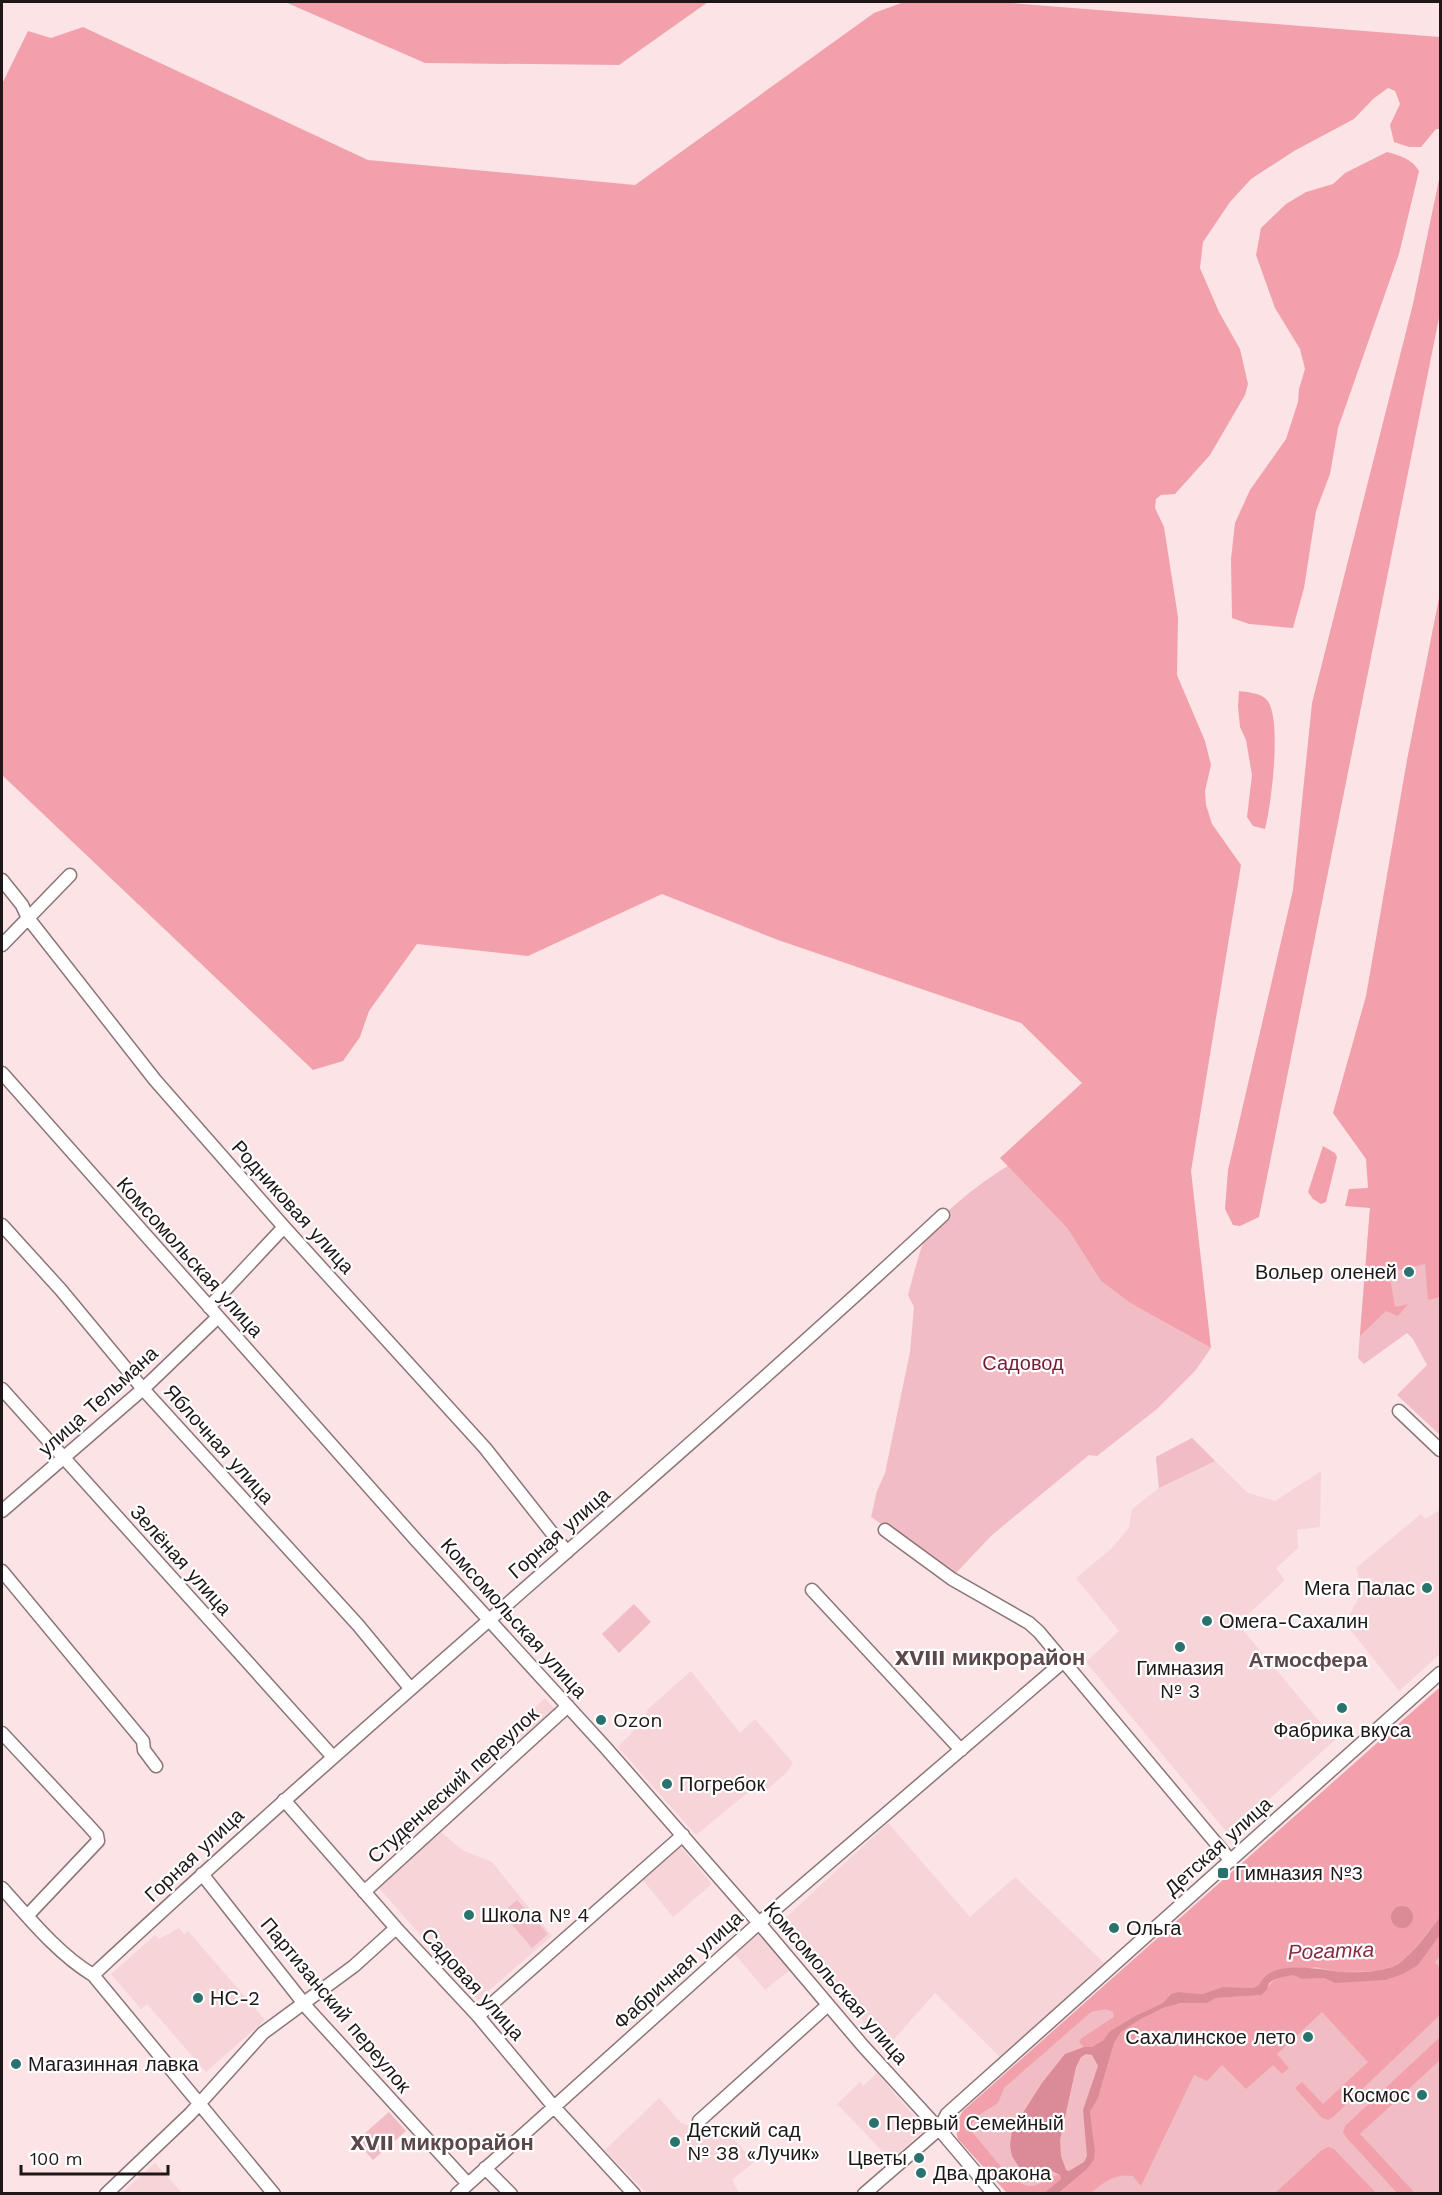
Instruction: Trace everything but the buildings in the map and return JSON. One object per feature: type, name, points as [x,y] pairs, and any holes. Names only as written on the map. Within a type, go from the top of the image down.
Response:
[{"type":"street","points":[[2,945],[70,875]]},
{"type":"street","name":"Родниковая улица","points":[[2,880],[22,905],[28,918],[155,1080],[284,1227],[485,1448],[567,1552]]},
{"type":"street","name":"Комсомольская улица","points":[[2,1073],[682,1835],[863,2046],[994,2193]]},
{"type":"street","name":"Горная улица","points":[[93,1976],[284,1800],[673,1461],[942,1215]]},
{"type":"street","name":"Яблочная улица","points":[[2,1225],[61,1290],[143,1389],[358,1625],[411,1688]]},
{"type":"street","points":[[209,1306],[284,1227]]},
{"type":"street","name":"улица Тельмана","points":[[2,1510],[143,1389],[218,1317]]},
{"type":"street","name":"Зелёная улица","points":[[2,1389],[333,1757]]},
{"type":"street","points":[[1399,1411],[1440,1450]]},
{"type":"street","points":[[885,1530],[952,1579],[1029,1623],[1064,1661],[1231,1861]]},
{"type":"street","points":[[2,1571],[143,1741],[144,1750],[156,1766]]},
{"type":"street","points":[[812,1590],[961,1750]]},
{"type":"street","name":"Фабричная улица","points":[[457,2193],[759,1923],[1064,1661]]},
{"type":"street","name":"Детская улица","points":[[864,2193],[939,2129],[947,2114],[1440,1673]]},
{"type":"street","name":"Студенческий переулок","points":[[364,1892],[568,1707]]},
{"type":"street","points":[[2,1733],[93,1830],[98,1840],[27,1916]]},
{"type":"street","name":"Садовая улица","points":[[284,1800],[396,1928],[478,2016],[554,2107],[634,2193]]},
{"type":"street","points":[[478,2016],[682,1835]]},
{"type":"street","name":"Партизанский переулок","points":[[202,1874],[304,2003],[392,2103],[468,2184]]},
{"type":"street","points":[[2,1888],[79,1967],[93,1976],[274,2193]]},
{"type":"street","points":[[106,2193],[199,2104],[263,2033],[354,1966],[396,1928]]},
{"type":"street","points":[[699,2121],[828,2005]]},
{"type":"street","points":[[485,2168],[511,2193]]},
{"type":"shaded area","points":[[285,2],[708,2],[619,65],[425,63]]},
{"type":"shaded area","points":[[904,2],[998,2],[1440,37],[1440,129],[1436,129],[1421,147],[1409,147],[1394,142],[1390,125],[1400,104],[1395,91],[1388,88],[1373,99],[1354,119],[1294,151],[1251,179],[1230,202],[1203,242],[1200,268],[1219,312],[1240,349],[1248,384],[1245,395],[1210,455],[1175,494],[1161,495],[1156,499],[1155,508],[1164,527],[1178,617],[1177,675],[1205,741],[1211,765],[1205,791],[1206,805],[1212,824],[1241,865],[1191,1171],[1211,1348],[1130,1303],[1101,1281],[1067,1228],[1000,1158],[1082,1083],[1021,1023],[778,940],[662,894],[528,956],[417,944],[369,1011],[360,1037],[343,1061],[313,1070],[2,775],[2,84],[28,31],[51,38],[83,27],[368,160],[635,185],[874,13]]},
{"type":"shaded area","points":[[1387,152],[1406,158],[1419,171],[1399,254],[1338,428],[1330,474],[1316,511],[1304,588],[1293,628],[1249,624],[1232,618],[1231,559],[1235,523],[1250,490],[1286,439],[1298,402],[1305,369],[1300,349],[1275,308],[1256,255],[1261,228],[1286,204],[1306,192],[1333,184],[1345,173]]},
{"type":"shaded area","points":[[1440,175],[1440,313],[1259,1217],[1240,1226],[1233,1225],[1225,1209],[1228,1170],[1293,890],[1312,703],[1413,304]]},
{"type":"shaded area","points":[[1440,593],[1440,1297],[1428,1300],[1425,1264],[1389,1272],[1395,1307],[1408,1304],[1398,1316],[1386,1311],[1360,1336],[1370,1208],[1345,1206],[1349,1189],[1368,1188],[1366,1159],[1333,1113],[1366,996],[1407,760]]},
{"type":"shaded area","points":[[1239,691],[1257,694],[1266,699],[1271,708],[1274,723],[1274,762],[1265,829],[1253,826],[1247,817],[1252,775],[1246,740],[1240,727]]},
{"type":"shaded area","points":[[1323,1146],[1335,1153],[1337,1157],[1326,1202],[1321,1204],[1308,1192]]},
{"type":"shaded area","name":"Гимназия № 3","points":[[1192,1438],[1248,1493],[1275,1501],[1321,1471],[1320,1527],[1297,1530],[1298,1548],[1276,1568],[1285,1580],[1238,1624],[1335,1740],[1229,1835],[1086,1662],[1119,1631],[1076,1578],[1111,1549],[1129,1528],[1132,1509],[1159,1488],[1156,1457]]},
{"type":"shaded area","points":[[1440,1510],[1440,1654],[1399,1691],[1345,1623],[1363,1590],[1356,1568],[1421,1514],[1425,1519]]},
{"type":"shaded area","points":[[691,1671],[740,1733],[755,1719],[793,1763],[787,1772],[763,1793],[756,1786],[696,1835],[618,1747],[643,1721],[648,1709]]},
{"type":"shaded area","points":[[1438,1689],[1440,1691],[1440,1917],[1408,1957],[1394,1966],[1377,1971],[1341,1972],[1315,1967],[1262,1979],[1259,1985],[1253,1988],[1223,1987],[1202,1994],[1178,1992],[1171,1994],[1163,2003],[1110,2031],[1105,2040],[1092,2047],[1084,2047],[1079,2042],[1082,2038],[1114,2017],[1113,2012],[1106,2009],[1091,2012],[1004,2088],[998,2103],[977,2116],[971,2125],[973,2133],[999,2164],[1022,2184],[1033,2186],[1060,2175],[1061,2179],[1044,2193],[1007,2193],[958,2139],[955,2125],[963,2111]]},
{"type":"shaded area","points":[[545,1698],[556,1711],[523,1741],[513,1728]]},
{"type":"shaded area","points":[[888,1823],[970,1917],[1015,1877],[1104,1963],[1000,2057],[935,1993],[886,2048],[780,1923]]},
{"type":"shaded area","name":"Школа № 4","points":[[441,1832],[462,1850],[492,1862],[552,1936],[478,2000],[378,1887]]},
{"type":"shaded area","points":[[681,1847],[712,1884],[673,1917],[643,1880]]},
{"type":"shaded area","points":[[1402,1906],[1412,1913],[1413,1917],[1406,1927],[1402,1928],[1392,1921],[1391,1917],[1398,1907]]},
{"type":"shaded area","points":[[1440,1917],[1440,1935],[1418,1965],[1403,1974],[1385,1980],[1335,1983],[1324,1978],[1302,1979],[1293,1975],[1275,1979],[1269,1983],[1267,1990],[1261,1995],[1216,1998],[1207,2003],[1181,2003],[1163,2008],[1139,2020],[1121,2032],[1114,2043],[1098,2098],[1090,2112],[1095,2151],[1094,2160],[1087,2169],[1059,2193],[1044,2193],[1061,2179],[1060,2175],[1046,2168],[1027,2173],[1019,2167],[1012,2156],[1010,2146],[1012,2130],[1042,2083],[1065,2054],[1084,2047],[1092,2047],[1104,2040],[1110,2031],[1163,2003],[1171,1994],[1178,1992],[1202,1994],[1223,1987],[1253,1988],[1274,1971],[1284,1968],[1341,1972],[1386,1969],[1405,1958]],"holes":[[[1086,2054],[1092,2055],[1098,2066],[1083,2110],[1087,2156],[1084,2162],[1069,2171],[1066,2170],[1061,2156],[1060,2140],[1076,2067],[1081,2057]]]},
{"type":"shaded area","points":[[179,1928],[184,1934],[188,1931],[265,2020],[206,2072],[147,2004],[141,2009],[111,1974],[155,1935],[159,1939]]},
{"type":"shaded area","points":[[759,1933],[791,1969],[765,1990],[735,1954]]},
{"type":"shaded area","points":[[1440,1935],[1440,1956],[1435,1962],[1440,1968],[1440,2015],[1333,2117],[1328,2120],[1322,2118],[1295,2088],[1302,2082],[1323,2104],[1368,2062],[1322,2012],[1277,2054],[1289,2068],[1282,2074],[1273,2065],[1246,2089],[1222,2065],[1207,2081],[1194,2075],[1141,2186],[1133,2176],[1127,2175],[1105,2182],[1091,2193],[1059,2194],[1094,2160],[1090,2112],[1098,2098],[1114,2043],[1121,2032],[1163,2008],[1181,2003],[1207,2003],[1216,1998],[1261,1995],[1275,1979],[1293,1975],[1303,1979],[1324,1978],[1335,1983],[1418,1965]]},
{"type":"shaded area","points":[[1440,2037],[1440,2060],[1360,2134],[1415,2193],[1397,2193],[1343,2132],[1345,2126]]},
{"type":"shaded area","points":[[877,2073],[925,2129],[891,2160],[837,2104],[860,2082],[863,2086]]},
{"type":"shaded area","name":"Детский сад № 38 «Лучик»","points":[[659,2098],[681,2123],[711,2133],[721,2125],[754,2162],[732,2180],[739,2193],[646,2193],[605,2150]]},
{"type":"shaded area","points":[[1328,2147],[1334,2149],[1376,2193],[1275,2193],[1322,2150]]},
{"type":"shaded area","points":[[155,2163],[182,2193],[122,2193]]},
{"type":"green space","name":"Садовод","points":[[1008,1166],[1067,1228],[1101,1281],[1130,1303],[1211,1348],[1195,1371],[1157,1409],[1097,1456],[1089,1455],[992,1535],[955,1574],[871,1517],[877,1491],[885,1473],[910,1352],[914,1307],[908,1295],[922,1245],[928,1233],[954,1206]]},
{"type":"green space","points":[[1440,1195],[1440,1435],[1397,1395],[1427,1365],[1413,1339],[1407,1333],[1364,1364],[1358,1358],[1370,1208]]},
{"type":"green space","points":[[1192,1438],[1215,1461],[1159,1488],[1156,1457]]},
{"type":"green space","points":[[634,1604],[651,1622],[619,1653],[602,1634]]},
{"type":"green space","points":[[1440,1687],[1440,2193],[1007,2193],[958,2139],[955,2125],[963,2111]]},
{"type":"green space","points":[[517,1900],[548,1934],[532,1948],[502,1913]]},
{"type":"green space","points":[[389,2112],[406,2131],[373,2160],[356,2141]]},
{"type":"place","name":"Вольер оленей","points":[[1409,1272]]},
{"type":"place","name":"Мега Палас","points":[[1427,1588]]},
{"type":"place","name":"Омега-Сахалин","points":[[1207,1621]]},
{"type":"place","name":"Гимназия № 3","points":[[1180,1647]]},
{"type":"place","name":"Фабрика вкуса","points":[[1342,1708]]},
{"type":"place","name":"Ozon","points":[[601,1720]]},
{"type":"place","name":"Погребок","points":[[667,1784]]},
{"type":"place","name":"Гимназия №3","points":[[1223,1873]]},
{"type":"place","name":"Школа № 4","points":[[469,1915]]},
{"type":"place","name":"Ольга","points":[[1114,1928]]},
{"type":"place","name":"НС-2","points":[[198,1998]]},
{"type":"place","name":"Сахалинское лето","points":[[1308,2037]]},
{"type":"place","name":"Магазинная лавка","points":[[16,2064]]},
{"type":"place","name":"Космос","points":[[1422,2095]]},
{"type":"place","name":"Первый Семейный","points":[[874,2123]]},
{"type":"place","name":"Детский сад № 38 «Лучик»","points":[[675,2142]]},
{"type":"place","name":"Цветы","points":[[919,2158]]},
{"type":"place","name":"Два дракона","points":[[921,2173]]},
{"type":"district","name":"XVIII микрорайон","points":[[990,1657]]},
{"type":"district","name":"Атмосфера","points":[[1308,1660]]},
{"type":"district","name":"XVII микрорайон","points":[[442,2142]]},
{"type":"water label","name":"Рогатка","points":[[1331,1951]]}]
